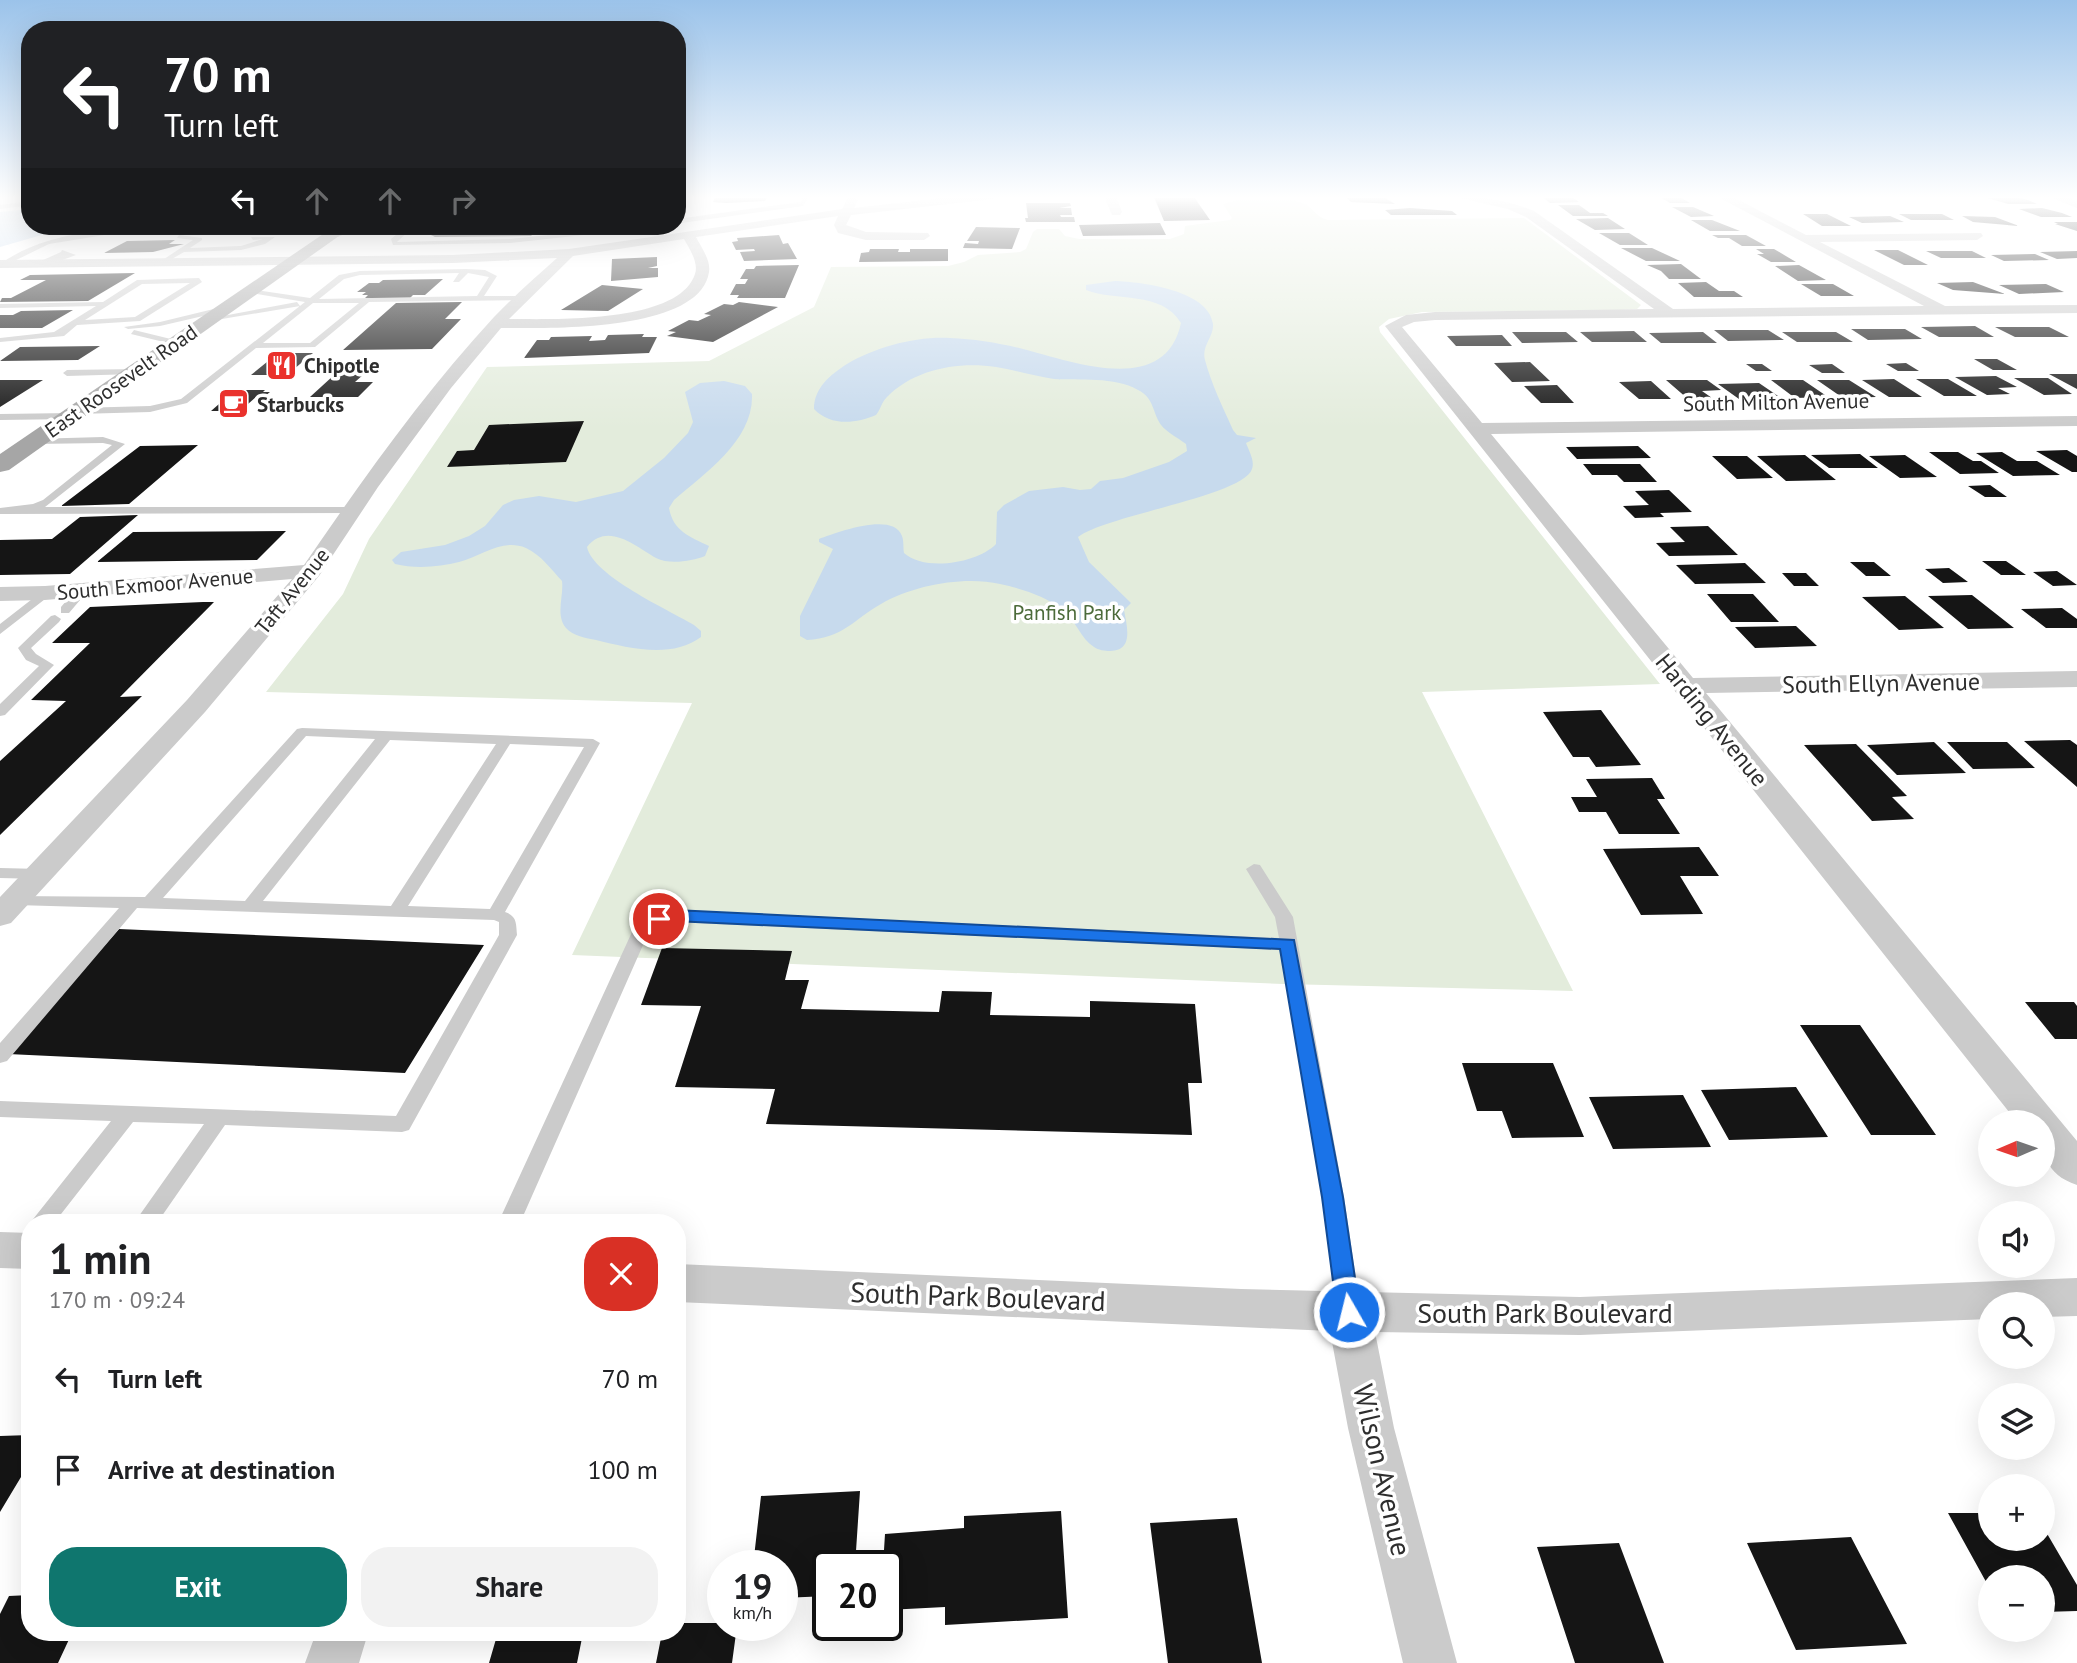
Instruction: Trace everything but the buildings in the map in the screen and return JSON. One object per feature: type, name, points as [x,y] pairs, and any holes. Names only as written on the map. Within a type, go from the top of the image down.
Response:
[{"type":"main road","name":"East Roosevelt Road","points":[[0,465],[276,274]]},
{"type":"street","name":"Taft Avenue","points":[[8,908],[196,706],[311,571],[352,510],[445,384],[497,324],[548,274]]},
{"type":"street","points":[[497,324],[624,320],[662,309],[694,288],[702,274]]},
{"type":"street","points":[[1613,274],[1668,313],[2077,309]]},
{"type":"street","points":[[1873,274],[1944,310]]},
{"type":"street","name":"Harding Avenue","points":[[1668,313],[1435,316],[1402,320],[1393,326],[1394,331],[2030,1110]]},
{"type":"street","name":"South Milton Avenue","points":[[1475,429],[2077,421]]},
{"type":"street","name":"South Exmoor Avenue","points":[[0,594],[45,593],[311,571]]},
{"type":"street","name":"South Ellyn Avenue","points":[[1685,686],[2077,679]]},
{"type":"street","name":"Harding Avenue","points":[[2055,1142],[2077,1169]]},
{"type":"street","name":"South Park Boulevard","points":[[686,1283],[1349,1312],[1580,1315],[2077,1297]]},
{"type":"street","name":"Wilson Avenue","points":[[1349,1312],[1371,1428],[1430,1663]]},
{"type":"street","points":[[331,1663],[339,1641]]},
{"type":"lane","points":[[0,417],[150,410],[172,406],[184,401],[313,301],[335,280],[360,274]]},
{"type":"lane","points":[[432,300],[463,274]]},
{"type":"lane","points":[[479,299],[493,276],[488,274]]},
{"type":"lane","points":[[56,335],[140,282],[199,280],[137,319],[77,323]]},
{"type":"lane","points":[[251,291],[313,301]]},
{"type":"lane","points":[[0,340],[160,324],[313,301],[522,299]]},
{"type":"lane","points":[[255,346],[312,345],[366,301]]},
{"type":"lane","points":[[0,306],[106,304]]},
{"type":"lane","points":[[103,330],[142,332],[176,343]]},
{"type":"lane","points":[[68,373],[135,371]]},
{"type":"lane","points":[[19,510],[47,502],[120,444],[103,440],[34,441]]},
{"type":"lane","points":[[0,510],[352,510]]},
{"type":"lane","points":[[0,712],[47,665],[31,657],[24,648],[60,615],[82,590]]},
{"type":"lane","points":[[0,630],[45,593]]},
{"type":"lane","points":[[0,1056],[303,732],[593,743],[495,915]]},
{"type":"lane","points":[[250,906],[386,735]]},
{"type":"lane","points":[[396,912],[505,740]]},
{"type":"lane","name":"Wilson Avenue","points":[[1254,869],[1284,916],[1333,1197],[1349,1312]]},
{"type":"lane","points":[[0,873],[41,874]]},
{"type":"lane","points":[[0,1109],[402,1124],[508,935],[507,919],[495,915],[141,903],[8,908]]},
{"type":"lane","points":[[513,1214],[644,923],[674,916],[1288,944]]},
{"type":"lane","points":[[47,1214],[128,1114]]},
{"type":"lane","points":[[151,1214],[220,1117]]},
{"type":"green space","name":"Panfish Park","points":[[828,274],[1599,274],[1641,305],[1637,309],[1622,310],[1422,312],[1389,319],[1379,327],[1380,332],[1660,684],[1422,692],[1573,991],[1283,984],[572,955],[692,703],[266,692],[343,594],[369,539],[487,367],[709,361],[814,307]]},
{"type":"water","points":[[1115,281],[1172,290],[1200,303],[1209,312],[1213,329],[1204,355],[1210,378],[1233,430],[1237,435],[1256,438],[1246,443],[1253,466],[1243,479],[1201,497],[1116,521],[1078,537],[1089,562],[1131,603],[1124,610],[1127,636],[1123,647],[1110,651],[1089,644],[1064,611],[1042,597],[1000,584],[971,581],[924,587],[894,597],[830,636],[807,640],[800,636],[800,616],[833,549],[819,542],[819,539],[864,526],[888,525],[897,529],[903,538],[904,553],[913,559],[938,564],[965,560],[988,551],[996,544],[997,512],[1029,491],[1063,487],[1091,489],[1100,481],[1123,478],[1169,462],[1187,451],[1186,444],[1160,424],[1146,396],[1129,386],[1108,381],[1054,379],[982,365],[952,366],[910,380],[885,399],[876,415],[860,420],[835,421],[820,415],[814,409],[820,388],[847,364],[883,348],[910,341],[969,339],[1114,369],[1137,367],[1156,360],[1172,346],[1181,323],[1172,313],[1150,301],[1086,290],[1086,285]]},
{"type":"water","points":[[724,381],[745,386],[752,394],[745,426],[736,441],[713,467],[674,500],[669,508],[678,528],[709,546],[705,556],[681,562],[662,560],[613,536],[604,536],[587,547],[592,558],[617,580],[701,631],[701,637],[689,644],[677,648],[650,650],[572,633],[566,628],[561,617],[562,581],[536,554],[517,545],[500,546],[459,562],[436,566],[403,566],[392,560],[401,552],[445,545],[469,536],[485,526],[503,505],[514,500],[539,496],[576,502],[623,491],[664,458],[688,433],[693,422],[685,392],[700,383]]},
{"type":"place","name":"Chipotle","points":[[281,365]]},
{"type":"place","name":"Starbucks","points":[[234,404]]},
{"type":"route","points":[[659,919],[674,916],[1288,944],[1333,1197],[1349,1312]]}]
